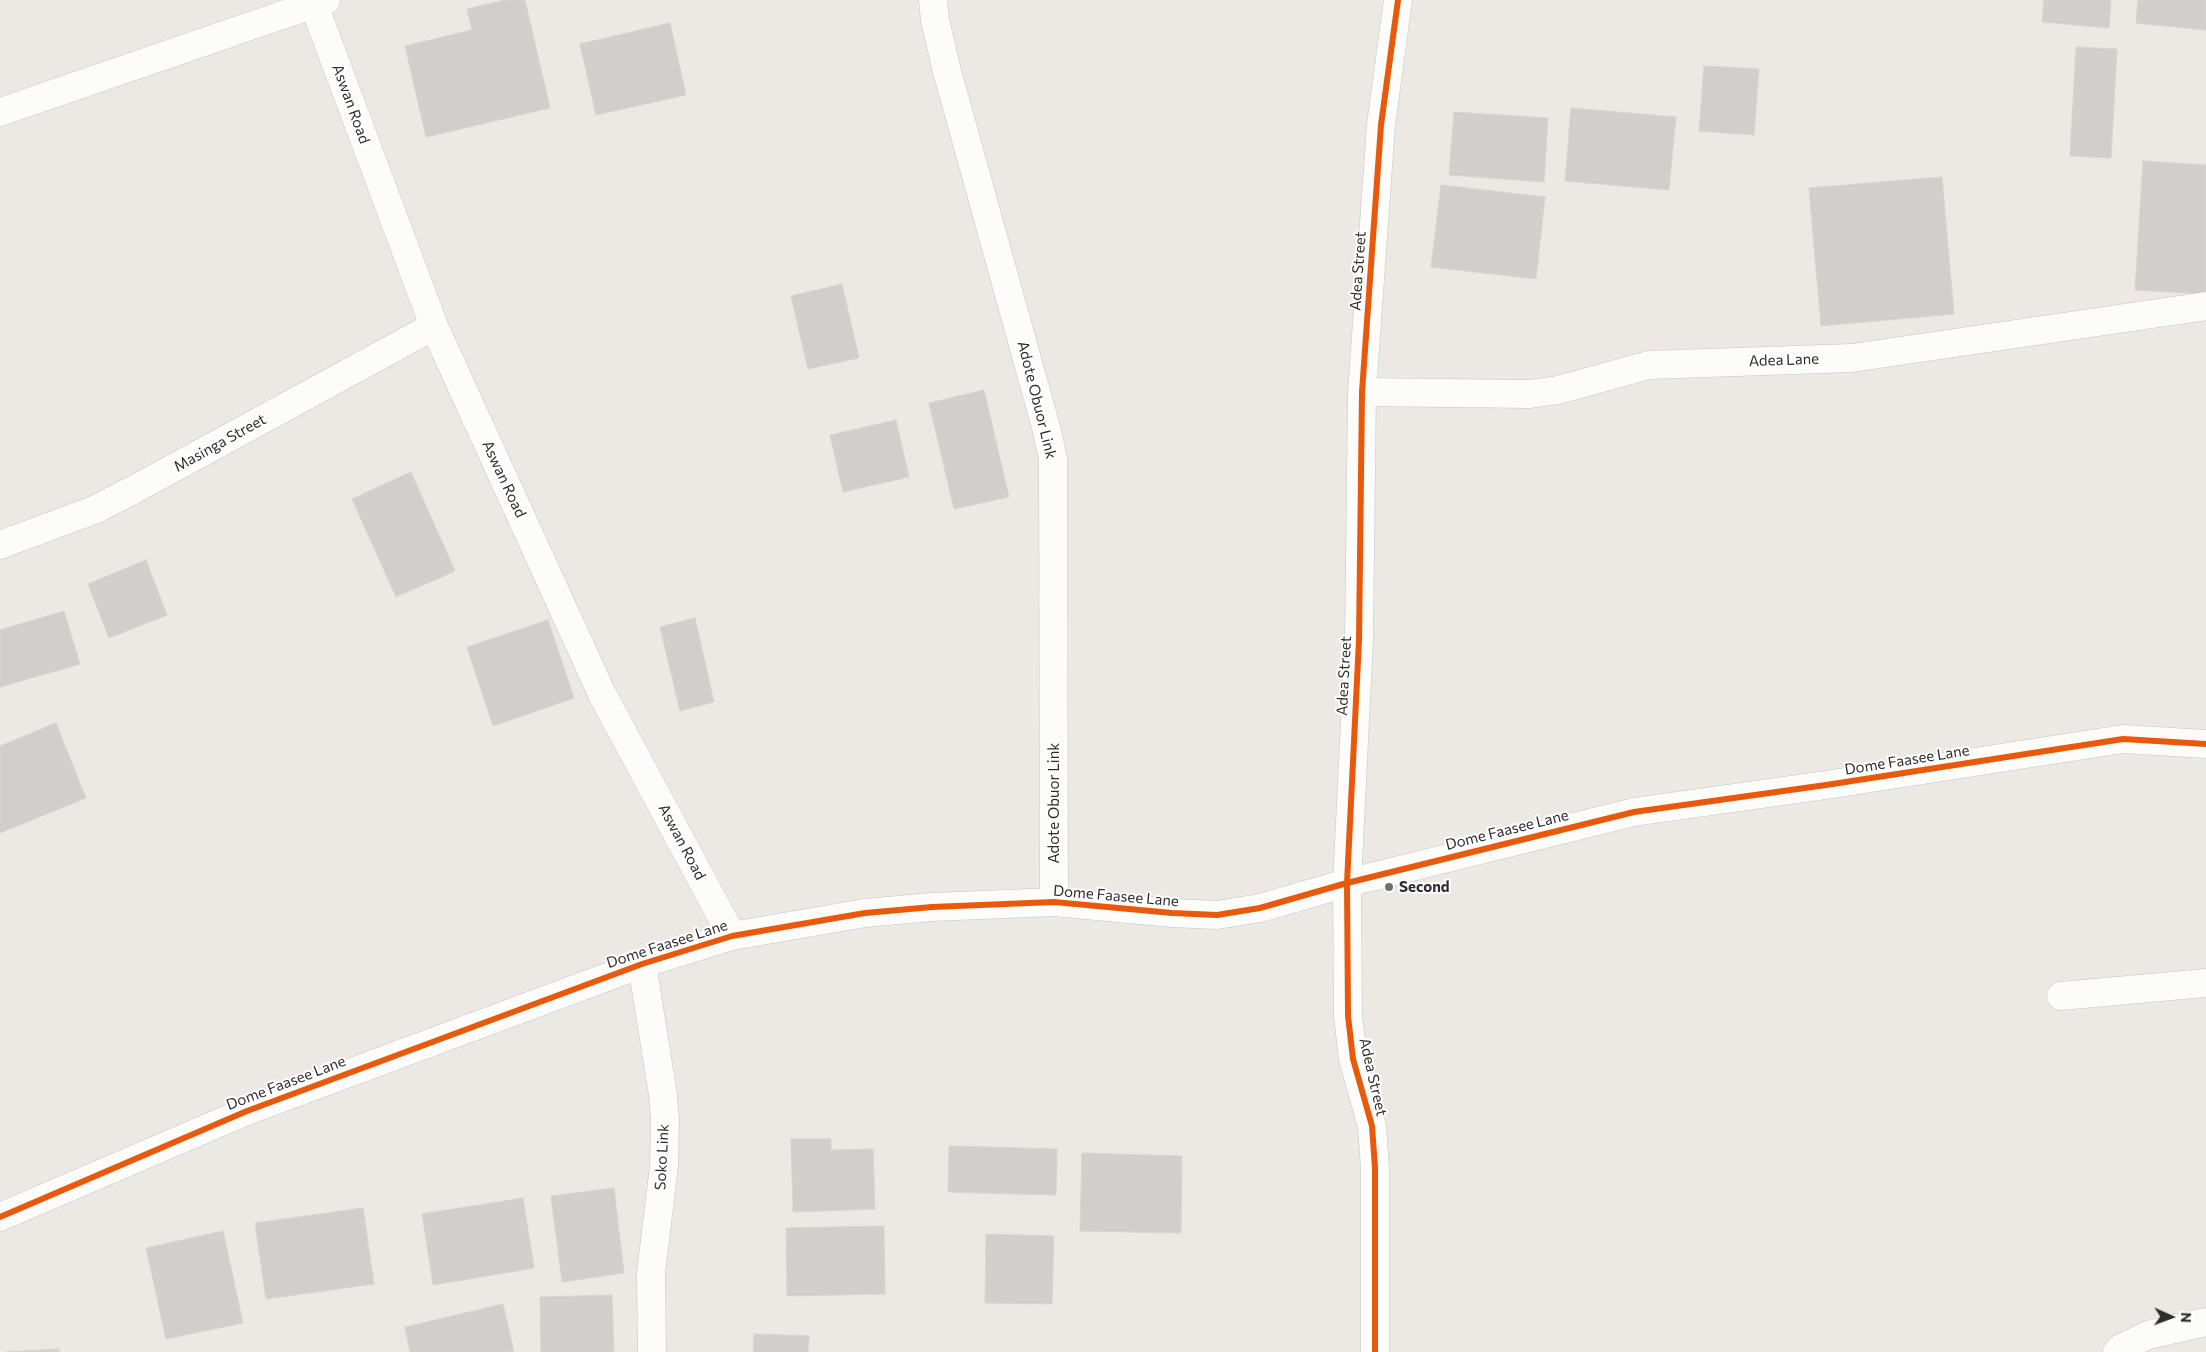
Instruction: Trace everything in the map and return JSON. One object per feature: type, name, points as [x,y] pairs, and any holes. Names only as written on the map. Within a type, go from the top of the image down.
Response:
[{"type":"street","name":"Adote Obuor Link","points":[[933,0],[935,20],[947,71],[1047,431],[1053,459],[1054,902]]},
{"type":"street","name":"Adea Street","points":[[1374,1352],[1375,1168],[1372,1126],[1353,1059],[1348,1016],[1347,883],[1359,640],[1362,392],[1381,125],[1398,0]]},
{"type":"street","name":"Aswan Road","points":[[0,112],[320,2],[434,326],[602,694],[732,936]]},
{"type":"street","name":"Adea Lane","points":[[1362,392],[1530,394],[1558,390],[1649,365],[1852,358],[2206,306]]},
{"type":"street","name":"Masinga Street","points":[[0,545],[94,510],[434,326]]},
{"type":"street","name":"Dome Faasee Lane","points":[[0,1216],[247,1111],[642,964],[732,936],[865,913],[932,907],[1054,902],[1172,913],[1217,915],[1260,908],[1347,883],[1634,812],[1836,784],[2123,740],[2206,744]]},
{"type":"street","name":"Soko Link","points":[[642,964],[663,1095],[665,1120],[664,1166],[652,1273],[652,1352]]},
{"type":"street","points":[[2061,996],[2206,983]]},
{"type":"street","points":[[2118,1352],[2120,1348],[2148,1335],[2206,1322]]},
{"type":"building","points":[[506,0],[525,0],[550,108],[426,137],[405,46],[472,30],[467,9]]},
{"type":"building","points":[[2044,0],[2111,0],[2109,28],[2042,22]]},
{"type":"building","points":[[2138,0],[2206,0],[2206,30],[2136,23]]},
{"type":"building","points":[[670,23],[686,95],[596,115],[580,44]]},
{"type":"building","points":[[2076,47],[2117,49],[2111,158],[2070,156]]},
{"type":"building","points":[[1704,66],[1759,69],[1754,135],[1699,131]]},
{"type":"building","points":[[1571,108],[1676,117],[1669,190],[1565,181]]},
{"type":"building","points":[[1454,112],[1548,118],[1544,182],[1449,175]]},
{"type":"building","points":[[2143,161],[2206,165],[2206,294],[2135,290]]},
{"type":"building","points":[[1942,177],[1954,314],[1821,326],[1809,188]]},
{"type":"building","points":[[1441,185],[1545,197],[1536,279],[1431,267]]},
{"type":"building","points":[[842,284],[859,358],[808,369],[791,296]]},
{"type":"building","points":[[984,390],[1009,497],[954,509],[929,403]]},
{"type":"building","points":[[896,420],[909,477],[843,492],[830,435]]},
{"type":"building","points":[[411,472],[455,571],[396,597],[352,499]]},
{"type":"building","points":[[146,560],[167,615],[109,638],[88,584]]},
{"type":"building","points":[[64,611],[80,664],[0,687],[0,630]]},
{"type":"building","points":[[695,618],[714,702],[680,711],[660,627]]},
{"type":"building","points":[[548,620],[574,698],[493,726],[467,647]]},
{"type":"building","points":[[56,723],[86,798],[0,833],[0,746]]},
{"type":"building","points":[[791,1139],[831,1139],[831,1150],[873,1149],[875,1209],[793,1212]]},
{"type":"building","points":[[949,1146],[1057,1149],[1056,1195],[948,1192]]},
{"type":"building","points":[[1082,1153],[1182,1156],[1181,1233],[1080,1231]]},
{"type":"building","points":[[614,1188],[624,1273],[562,1282],[551,1196]]},
{"type":"building","points":[[523,1198],[534,1268],[433,1285],[422,1214]]},
{"type":"building","points":[[363,1208],[374,1284],[266,1299],[255,1223]]},
{"type":"building","points":[[884,1226],[885,1294],[787,1296],[786,1228]]},
{"type":"building","points":[[223,1231],[243,1323],[166,1339],[146,1248]]},
{"type":"building","points":[[986,1234],[1054,1236],[1052,1304],[985,1303]]},
{"type":"building","points":[[612,1295],[614,1352],[541,1352],[540,1297]]},
{"type":"building","points":[[503,1304],[514,1352],[410,1352],[405,1327]]},
{"type":"building","points":[[754,1334],[809,1336],[808,1352],[753,1352]]},
{"type":"building","points":[[59,1349],[59,1352],[5,1352]]},
{"type":"cycle path","points":[[1375,1352],[1375,1168],[1372,1126],[1353,1059],[1348,1016],[1347,883],[1359,640],[1362,392],[1381,125],[1398,0]]},
{"type":"cycle path","points":[[0,1217],[247,1111],[642,964],[732,936],[865,913],[932,907],[1054,902],[1172,913],[1217,915],[1260,908],[1347,883],[1634,812],[1826,785],[2123,739],[2206,744]]},
{"type":"place","name":"Second","points":[[1389,887]]}]
